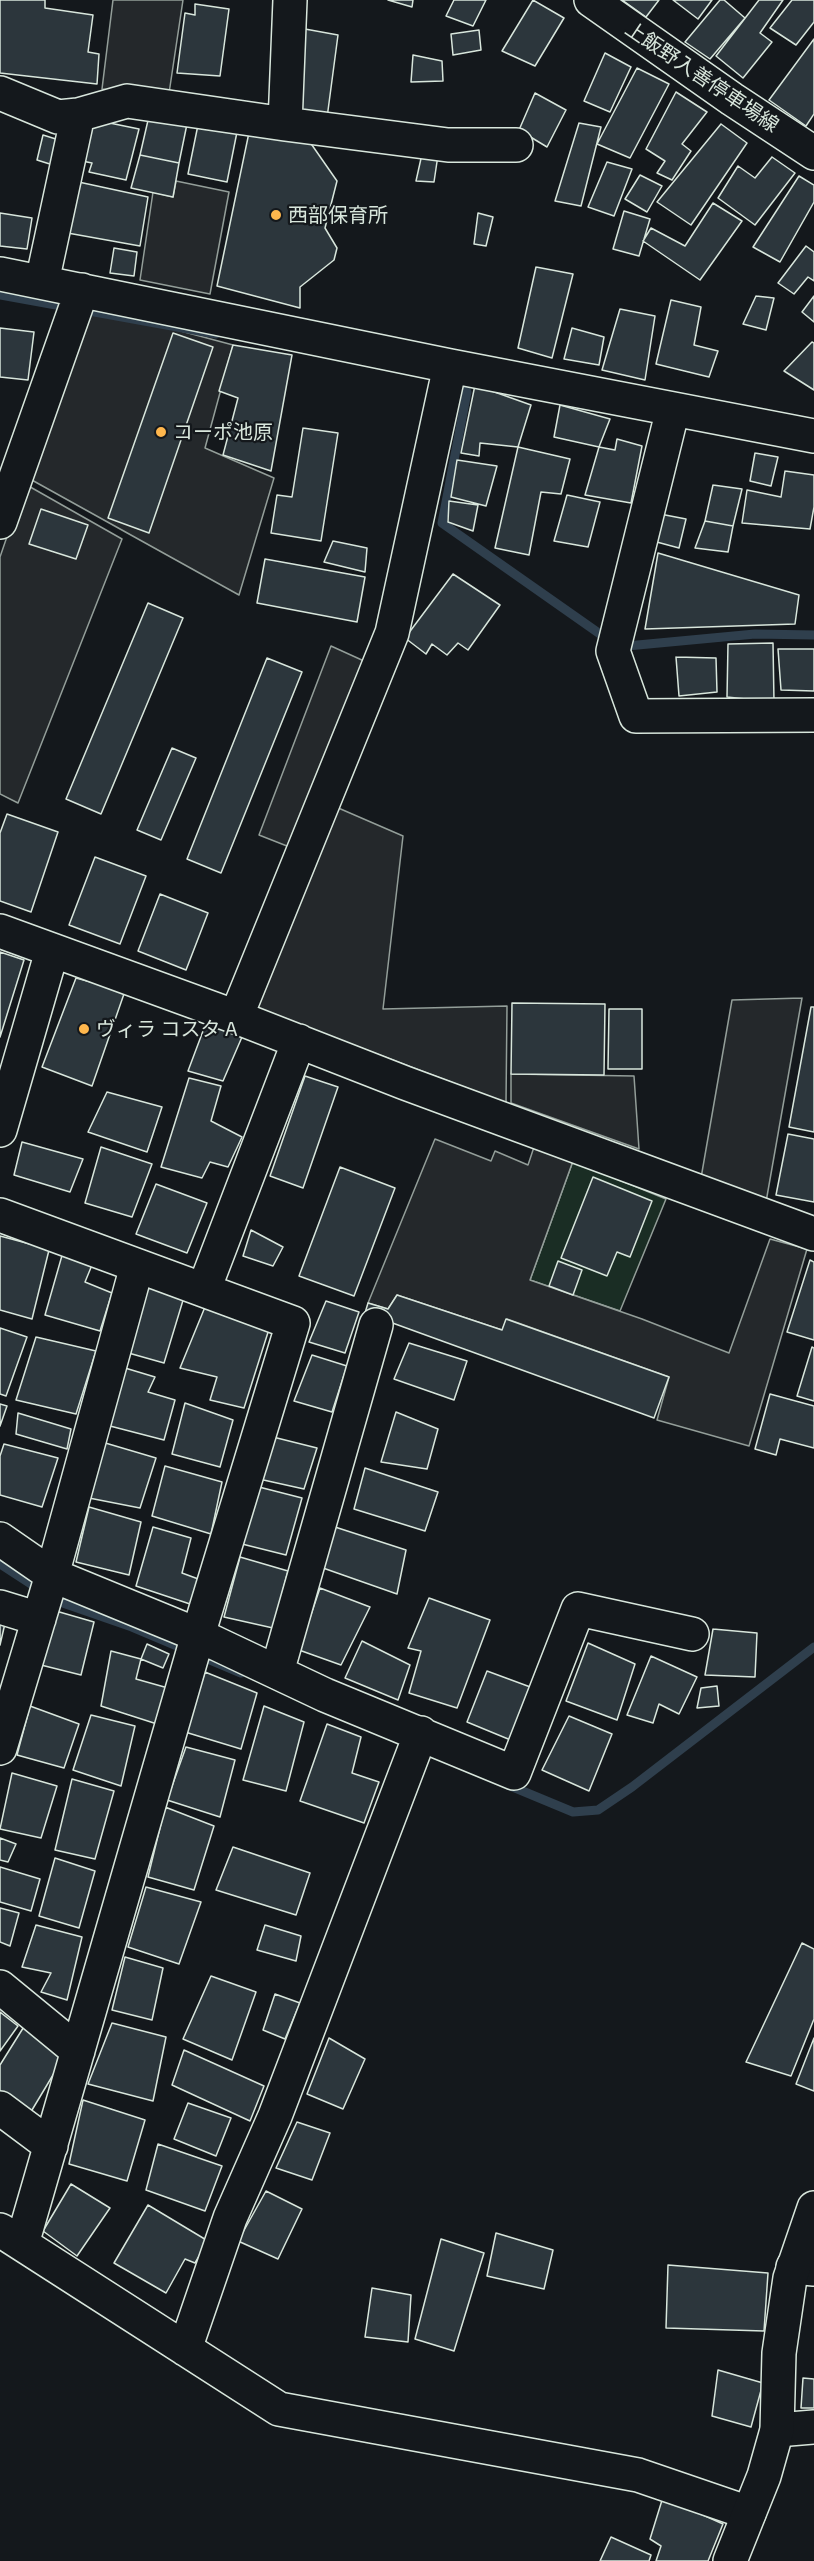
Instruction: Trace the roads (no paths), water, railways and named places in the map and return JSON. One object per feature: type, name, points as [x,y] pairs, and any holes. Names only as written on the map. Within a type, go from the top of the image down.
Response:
[{"type":"street","points":[[285,124],[290,0]]},
{"type":"street","name":"上飯野入善停車場線","points":[[591,0],[722,93],[814,153]]},
{"type":"street","points":[[0,93],[58,117],[78,115],[127,101],[448,145],[516,145]]},
{"type":"street","points":[[42,282],[78,115]]},
{"type":"street","points":[[0,274],[450,366],[814,436]]},
{"type":"street","points":[[0,522],[82,290]]},
{"type":"street","points":[[236,1017],[392,633],[450,366]]},
{"type":"street","points":[[673,409],[613,651],[636,716],[814,715]]},
{"type":"street","points":[[0,931],[814,1234]]},
{"type":"street","points":[[0,1130],[52,951]]},
{"type":"street","points":[[204,1289],[299,1041]]},
{"type":"street","points":[[0,1215],[293,1323],[198,1635],[51,2146],[11,2237],[279,2409],[638,2475],[749,2513]]},
{"type":"street","points":[[0,1748],[52,1575],[137,1266]]},
{"type":"street","points":[[277,1672],[376,1325]]},
{"type":"street","points":[[0,1539],[52,1575],[198,1635],[325,1695],[514,1773],[578,1609],[692,1634]]},
{"type":"street","points":[[0,1607],[39,1618]]},
{"type":"street","points":[[184,2349],[230,2218],[274,2116],[421,1733]]},
{"type":"street","points":[[0,1987],[78,2051]]},
{"type":"street","points":[[0,2108],[51,2146]]},
{"type":"street","points":[[730,2561],[764,2476],[777,2430],[779,2353],[803,2268],[814,2208]]},
{"type":"street","points":[[777,2430],[814,2427]]},
{"type":"waterway","points":[[0,295],[216,334]]},
{"type":"waterway","points":[[456,381],[462,381],[467,392],[442,523],[600,634],[627,646],[755,634],[814,635]]},
{"type":"waterway","points":[[0,1564],[57,1601],[132,1627],[241,1673]]},
{"type":"waterway","points":[[508,1785],[573,1812],[598,1810],[632,1787],[814,1647]]},
{"type":"place","name":"西部保育所","points":[[276,215]]},
{"type":"place","name":"コーポ池原","points":[[161,432]]},
{"type":"place","name":"ヴィラ コスタ A","points":[[84,1029]]}]
